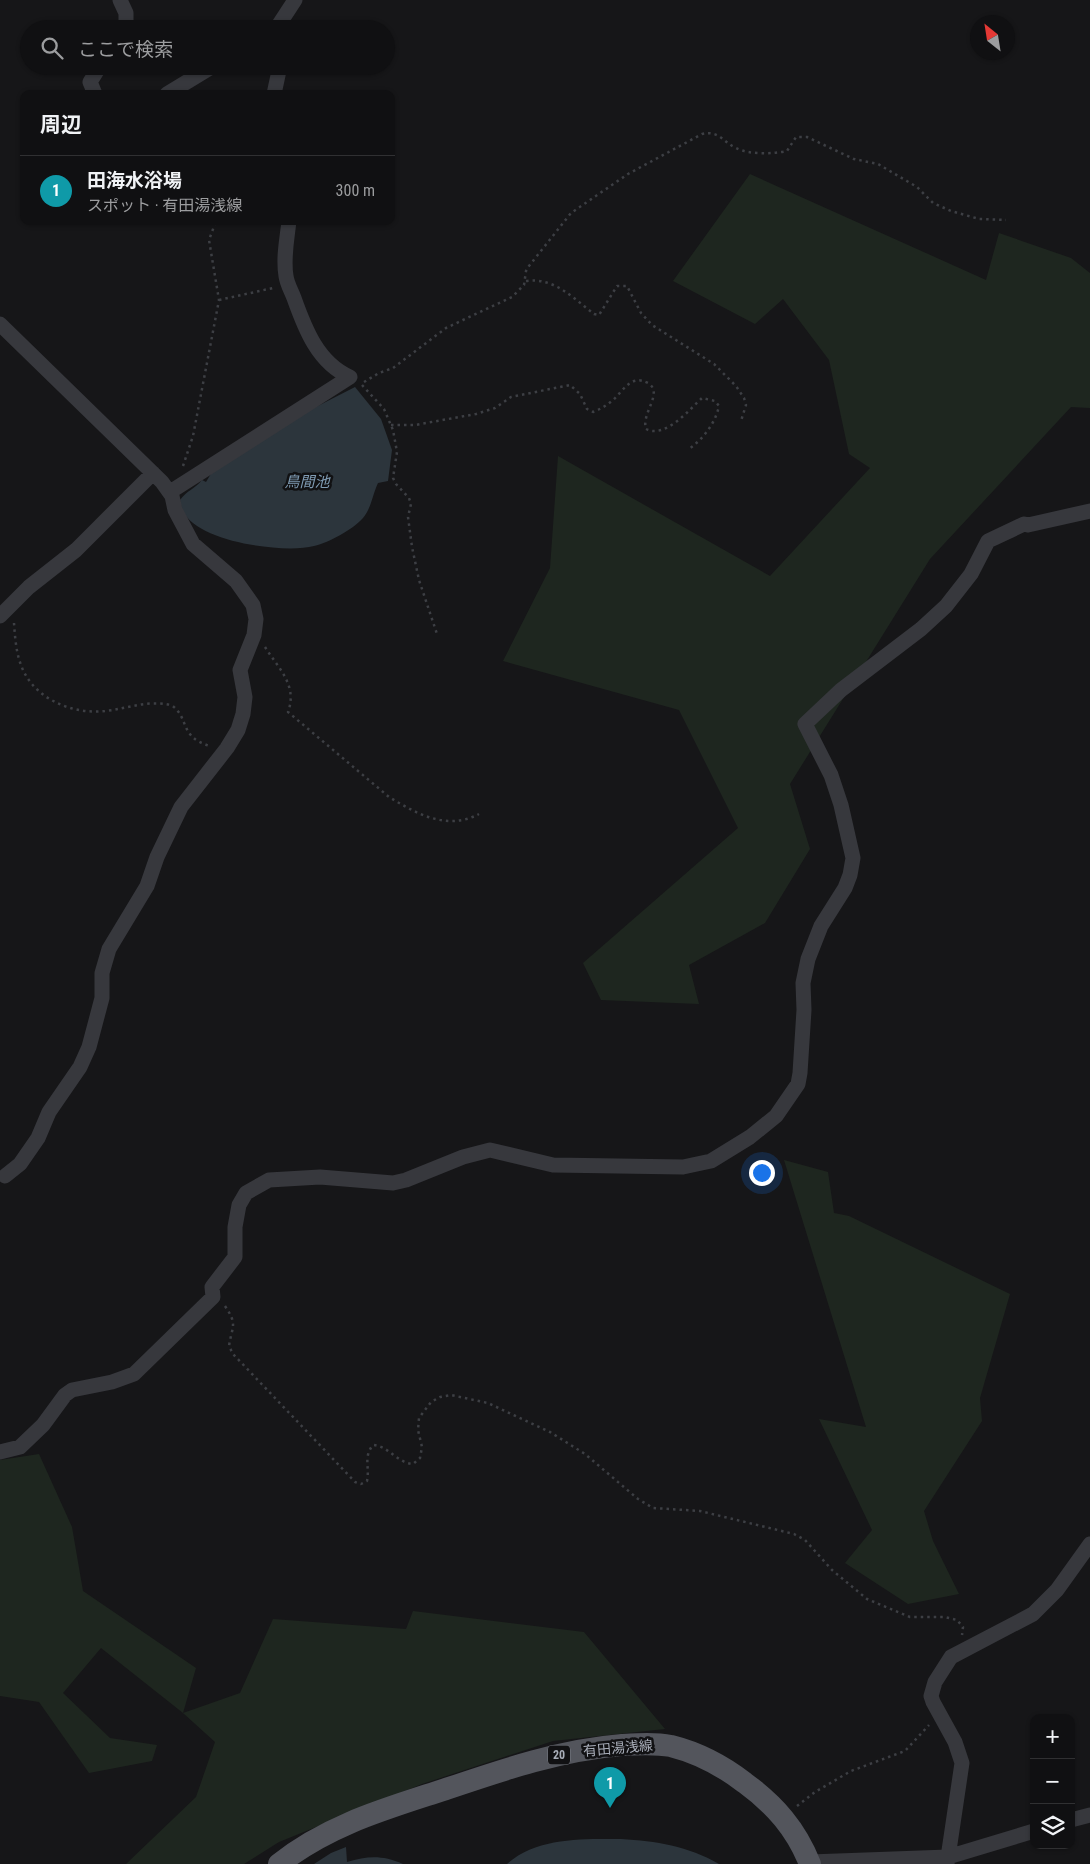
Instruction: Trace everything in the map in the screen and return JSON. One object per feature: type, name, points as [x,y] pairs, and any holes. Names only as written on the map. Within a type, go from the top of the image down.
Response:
[{"type":"main road","name":"有田湯浅線","points":[[279,1864],[310,1842],[352,1821],[521,1764],[611,1746],[662,1745],[701,1756],[726,1769],[756,1791],[785,1818],[810,1863]]},
{"type":"street","points":[[120,0],[126,13],[126,20]]},
{"type":"street","points":[[282,20],[296,0]]},
{"type":"street","points":[[291,20],[296,0]]},
{"type":"street","points":[[93,90],[90,82],[94,75]]},
{"type":"street","points":[[174,90],[199,75]]},
{"type":"street","points":[[275,90],[278,75]]},
{"type":"street","points":[[289,225],[285,255],[288,284],[302,323],[317,349],[337,372],[355,381]]},
{"type":"street","points":[[0,324],[153,473],[169,491],[175,510],[193,544],[229,575],[249,597],[255,612],[253,642],[240,670],[245,696],[243,714],[238,730],[228,748],[181,807],[157,857],[148,886],[109,949],[102,974],[102,998],[89,1047],[80,1067],[49,1112],[42,1132],[20,1164],[4,1176]]},
{"type":"street","points":[[169,491],[355,381]]},
{"type":"street","points":[[0,616],[16,599],[76,550],[153,473]]},
{"type":"street","points":[[0,1452],[20,1447],[43,1426],[65,1395],[72,1390],[80,1386],[112,1382],[134,1374],[212,1297],[212,1287],[235,1257],[235,1227],[239,1205],[246,1193],[269,1180],[320,1176],[393,1183],[406,1180],[463,1157],[490,1150],[553,1165],[683,1167],[711,1161],[750,1137],[776,1116],[798,1084],[804,1010],[802,983],[808,959],[821,926],[845,888],[853,858],[841,804],[831,775],[805,724],[840,690],[921,630],[946,606],[970,574],[988,542],[1024,524],[1028,525],[1090,511]]},
{"type":"street","points":[[948,1860],[962,1763],[955,1742],[933,1702],[932,1689],[943,1668],[957,1653],[1033,1614],[1057,1590],[1090,1544]]},
{"type":"street","points":[[1075,1819],[1090,1815]]},
{"type":"street","points":[[810,1863],[948,1860],[1030,1832]]},
{"type":"path","points":[[526,281],[526,271],[571,213],[639,167],[695,137],[710,132],[720,136],[740,150],[779,153],[787,151],[796,137],[807,137],[854,159],[878,164],[917,187],[939,206],[967,216],[1006,220]]},
{"type":"path","points":[[169,491],[190,452],[219,300],[209,240],[215,225]]},
{"type":"path","points":[[437,634],[419,580],[413,552],[408,517],[411,504],[394,478],[398,452],[391,425],[384,409],[355,381],[394,368],[446,328],[512,297],[526,281],[536,279],[562,289],[594,314],[599,315],[617,286],[627,286],[641,312],[652,325],[714,364],[736,386],[746,405],[741,421]]},
{"type":"path","points":[[219,300],[288,284]]},
{"type":"path","points":[[391,425],[415,425],[476,414],[495,408],[511,397],[570,384],[580,394],[587,409],[593,412],[608,404],[631,381],[640,380],[651,386],[654,390],[644,422],[646,429],[651,431],[660,431],[668,426],[702,398],[715,401],[718,406],[717,414],[702,439],[689,449]]},
{"type":"path","points":[[16,599],[14,624],[21,664],[25,674],[42,694],[66,707],[86,711],[106,711],[137,704],[162,703],[171,705],[178,712],[189,735],[197,742],[214,747],[228,748]]},
{"type":"path","points":[[255,628],[262,643],[288,680],[291,705],[288,712],[389,797],[425,817],[452,821],[472,818],[479,814]]},
{"type":"path","points":[[212,1297],[220,1300],[232,1316],[235,1326],[229,1346],[233,1354],[355,1482],[361,1484],[367,1481],[369,1471],[366,1462],[369,1450],[373,1445],[383,1446],[406,1463],[413,1464],[420,1458],[422,1448],[418,1430],[420,1418],[425,1409],[440,1396],[463,1396],[488,1403],[550,1432],[585,1454],[638,1499],[653,1508],[700,1511],[799,1536],[832,1570],[867,1599],[910,1616],[945,1617],[957,1620],[963,1627],[957,1653]]},
{"type":"path","points":[[785,1818],[806,1798],[822,1787],[863,1765],[905,1750],[941,1714]]},
{"type":"shaded area","points":[[750,174],[986,280],[999,233],[1071,258],[1090,273],[1090,408],[1071,407],[930,559],[790,784],[810,849],[765,923],[689,965],[699,1004],[601,1000],[583,963],[738,828],[679,710],[503,661],[550,568],[558,456],[770,576],[870,468],[849,454],[829,360],[783,299],[755,324],[673,281]]},
{"type":"shaded area","points":[[784,1160],[828,1172],[834,1213],[849,1216],[1010,1294],[980,1398],[982,1421],[924,1511],[933,1541],[959,1594],[908,1604],[845,1563],[872,1530],[819,1419],[866,1427]]},
{"type":"shaded area","points":[[39,1454],[72,1527],[83,1591],[196,1668],[183,1713],[101,1648],[63,1693],[110,1738],[157,1745],[152,1761],[89,1773],[39,1702],[0,1696],[0,1460]]},
{"type":"shaded area","points":[[413,1611],[584,1632],[665,1729],[553,1741],[422,1784],[279,1842],[244,1864],[126,1864],[196,1797],[215,1742],[183,1713],[240,1693],[273,1619],[406,1629]]},
{"type":"water","name":"鳥間池","points":[[355,387],[381,419],[392,450],[388,481],[378,483],[366,514],[353,527],[334,539],[314,546],[283,548],[263,547],[223,538],[205,531],[191,522],[183,511],[180,500],[202,480],[206,482],[212,472],[310,410]]},
{"type":"water","points":[[591,1839],[647,1841],[684,1849],[719,1864],[507,1864],[519,1855],[546,1844]]},
{"type":"water","points":[[346,1847],[347,1862],[375,1857],[403,1864],[314,1864],[331,1853]]},
{"type":"place","name":"田海水浴場","points":[[610,1808]]}]
